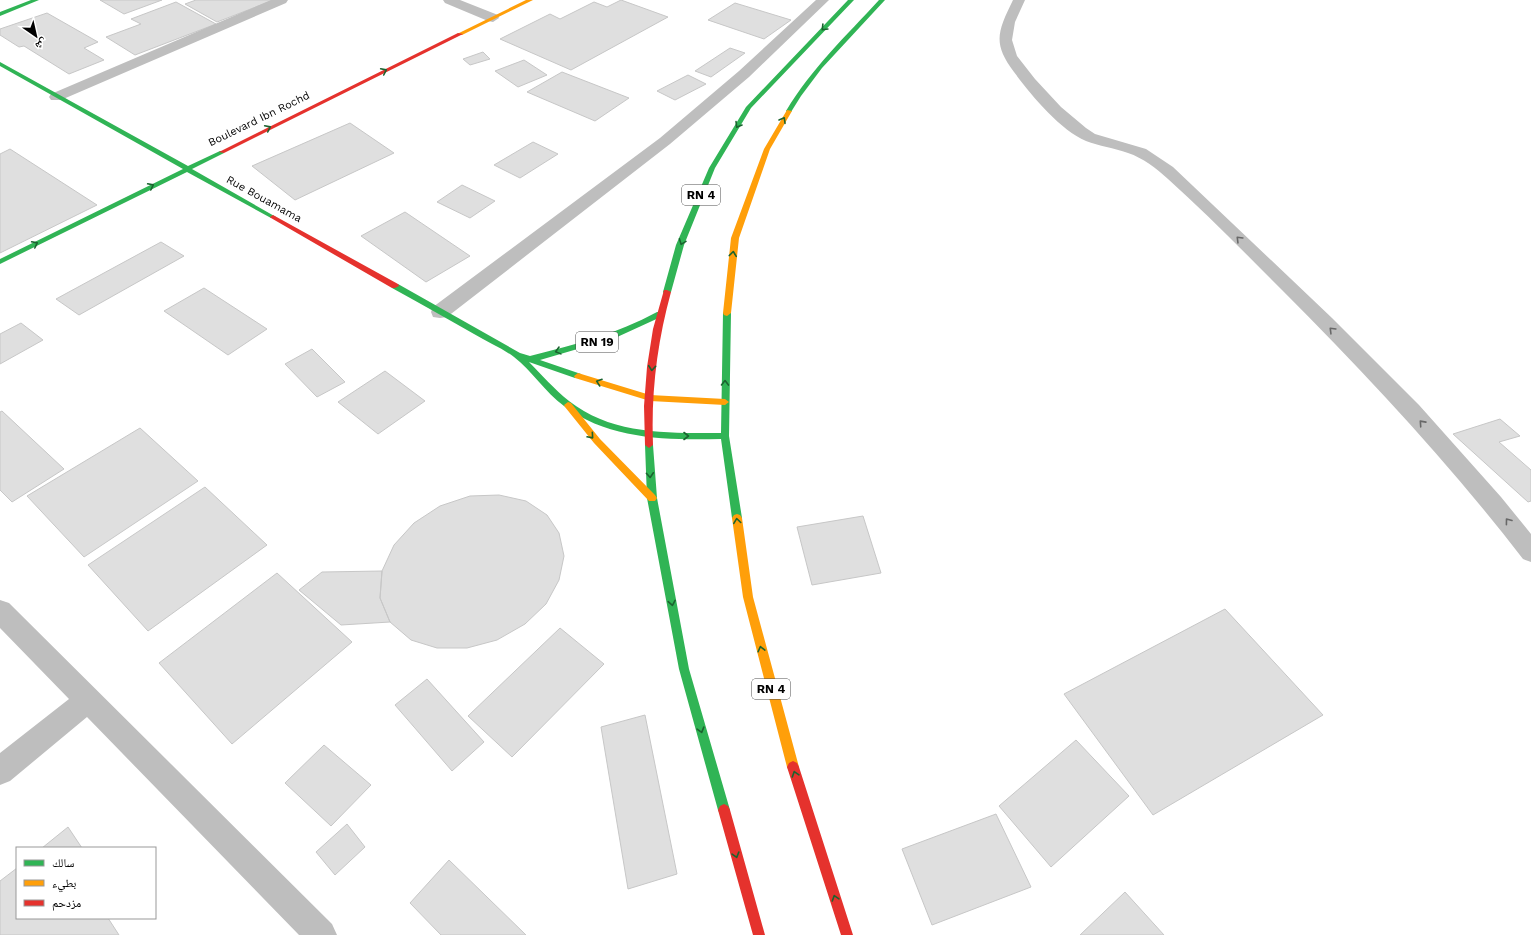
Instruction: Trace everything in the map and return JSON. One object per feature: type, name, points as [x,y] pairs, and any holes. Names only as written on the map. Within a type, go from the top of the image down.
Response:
[{"type":"main road","points":[[0,14],[36,0]]},
{"type":"main road","name":"Boulevard Ibn Rochd","points":[[0,262],[186,168],[530,0]]},
{"type":"main road","name":"RN 4","points":[[759,935],[684,669],[652,498],[647,418],[650,398],[653,347],[660,314],[680,245],[712,168],[749,107],[851,0]]},
{"type":"main road","name":"RN 4","points":[[847,935],[786,747],[748,597],[725,436],[724,402],[727,307],[735,238],[766,149],[798,94],[839,46],[882,0]]},
{"type":"main road","name":"Rue Bouamama","points":[[0,64],[56,97],[186,168],[517,355]]},
{"type":"main road","name":"RN 19","points":[[530,359],[608,339],[639,326],[660,314]]},
{"type":"main road","points":[[517,355],[621,390],[650,398],[724,402]]},
{"type":"main road","points":[[517,355],[568,405],[583,427],[611,458],[652,498]]},
{"type":"main road","points":[[568,405],[597,422],[623,432],[648,436],[725,436]]},
{"type":"street","points":[[56,97],[282,0]]},
{"type":"street","points":[[449,0],[493,18]]},
{"type":"street","points":[[440,312],[665,141],[744,74],[823,0]]},
{"type":"street","points":[[1019,0],[1007,30],[1006,46],[1013,60],[1039,92],[1067,122],[1090,137],[1140,152],[1163,166],[1193,193],[1386,384],[1496,506],[1531,552]]},
{"type":"street","points":[[0,611],[320,935]]},
{"type":"street","points":[[0,771],[88,700]]},
{"type":"building","points":[[100,0],[162,0],[124,14]]},
{"type":"building","points":[[196,0],[274,0],[217,22],[185,4]]},
{"type":"building","points":[[621,0],[668,17],[571,70],[500,39],[550,14],[560,19],[594,2],[607,7]]},
{"type":"building","points":[[176,2],[216,24],[135,55],[106,37],[141,24],[131,19]]},
{"type":"building","points":[[735,3],[791,20],[764,39],[708,20]]},
{"type":"building","points":[[47,13],[98,42],[84,48],[104,60],[69,74],[24,46],[19,47],[0,35],[0,29]]},
{"type":"building","points":[[730,48],[745,53],[711,77],[695,71]]},
{"type":"building","points":[[483,52],[490,59],[470,65],[463,59]]},
{"type":"building","points":[[524,60],[547,75],[518,87],[495,71]]},
{"type":"building","points":[[562,72],[629,98],[595,121],[527,92]]},
{"type":"building","points":[[688,75],[706,84],[675,100],[657,91]]},
{"type":"building","points":[[350,123],[394,153],[295,200],[252,166]]},
{"type":"building","points":[[533,142],[558,154],[520,178],[494,165]]},
{"type":"building","points":[[10,149],[97,205],[0,253],[0,154]]},
{"type":"building","points":[[462,185],[495,201],[470,218],[437,202]]},
{"type":"building","points":[[405,212],[470,256],[426,282],[361,236]]},
{"type":"building","points":[[161,242],[184,256],[79,315],[56,299]]},
{"type":"building","points":[[204,288],[267,329],[228,355],[164,311]]},
{"type":"building","points":[[21,323],[43,340],[0,364],[0,334]]},
{"type":"building","points":[[312,349],[345,382],[317,397],[285,364]]},
{"type":"building","points":[[385,371],[425,401],[378,434],[338,402]]},
{"type":"building","points":[[2,411],[64,469],[12,502],[0,490],[0,412]]},
{"type":"building","points":[[1500,419],[1520,436],[1499,442],[1531,470],[1531,501],[1528,502],[1453,434]]},
{"type":"building","points":[[140,428],[198,481],[84,557],[27,496]]},
{"type":"building","points":[[205,487],[267,545],[148,631],[88,565]]},
{"type":"building","points":[[499,495],[526,501],[547,515],[559,533],[564,556],[559,580],[546,604],[525,624],[497,640],[467,648],[437,648],[411,640],[390,622],[380,598],[382,571],[394,545],[414,523],[440,506],[470,496]]},
{"type":"building","points":[[863,516],[881,573],[812,585],[797,527]]},
{"type":"building","points":[[382,571],[380,598],[390,622],[341,625],[299,590],[322,572]]},
{"type":"building","points":[[277,573],[352,642],[232,744],[159,663]]},
{"type":"building","points":[[1225,609],[1323,715],[1153,815],[1064,694]]},
{"type":"building","points":[[560,628],[604,664],[512,757],[468,716]]},
{"type":"building","points":[[427,679],[484,742],[452,771],[395,705]]},
{"type":"building","points":[[645,715],[677,874],[628,889],[601,727]]},
{"type":"building","points":[[1076,740],[1129,796],[1051,867],[999,806]]},
{"type":"building","points":[[324,745],[371,785],[331,826],[285,783]]},
{"type":"building","points":[[996,814],[1031,887],[932,925],[902,849]]},
{"type":"building","points":[[347,824],[365,847],[335,875],[316,852]]},
{"type":"building","points":[[68,827],[81,847],[43,847]]},
{"type":"building","points":[[449,860],[526,935],[441,935],[410,903]]},
{"type":"building","points":[[16,869],[16,919],[109,919],[119,935],[0,935],[0,881]]},
{"type":"building","points":[[1125,892],[1164,935],[1080,935]]},
{"type":"traffic: fast","points":[[0,14],[36,0]]},
{"type":"traffic: fast","points":[[667,292],[680,245],[712,168],[749,107],[851,0]]},
{"type":"traffic: fast","points":[[789,111],[798,96],[820,67],[882,0]]},
{"type":"traffic: fast","points":[[0,64],[273,217]]},
{"type":"traffic: fast","points":[[0,262],[222,152]]},
{"type":"traffic: fast","points":[[395,286],[517,355],[578,376]]},
{"type":"traffic: fast","points":[[727,313],[725,436],[737,518]]},
{"type":"traffic: fast","points":[[531,359],[613,336],[644,323],[660,314]]},
{"type":"traffic: fast","points":[[519,357],[554,393],[567,404],[585,416],[603,424],[643,434],[725,436]]},
{"type":"traffic: fast","points":[[649,445],[652,498],[684,669],[724,810]]},
{"type":"traffic: slow","points":[[460,34],[530,0]]},
{"type":"traffic: slow","points":[[727,313],[735,238],[767,149],[789,111]]},
{"type":"traffic: slow","points":[[578,376],[650,398],[725,402]]},
{"type":"traffic: slow","points":[[568,405],[597,441],[652,498]]},
{"type":"traffic: slow","points":[[737,518],[748,597],[793,767]]},
{"type":"traffic: jam","points":[[222,152],[460,34]]},
{"type":"traffic: jam","points":[[273,217],[395,286]]},
{"type":"traffic: jam","points":[[649,445],[648,406],[651,367],[657,329],[667,292]]},
{"type":"traffic: jam","points":[[793,767],[847,935]]},
{"type":"traffic: jam","points":[[724,810],[759,935]]}]
